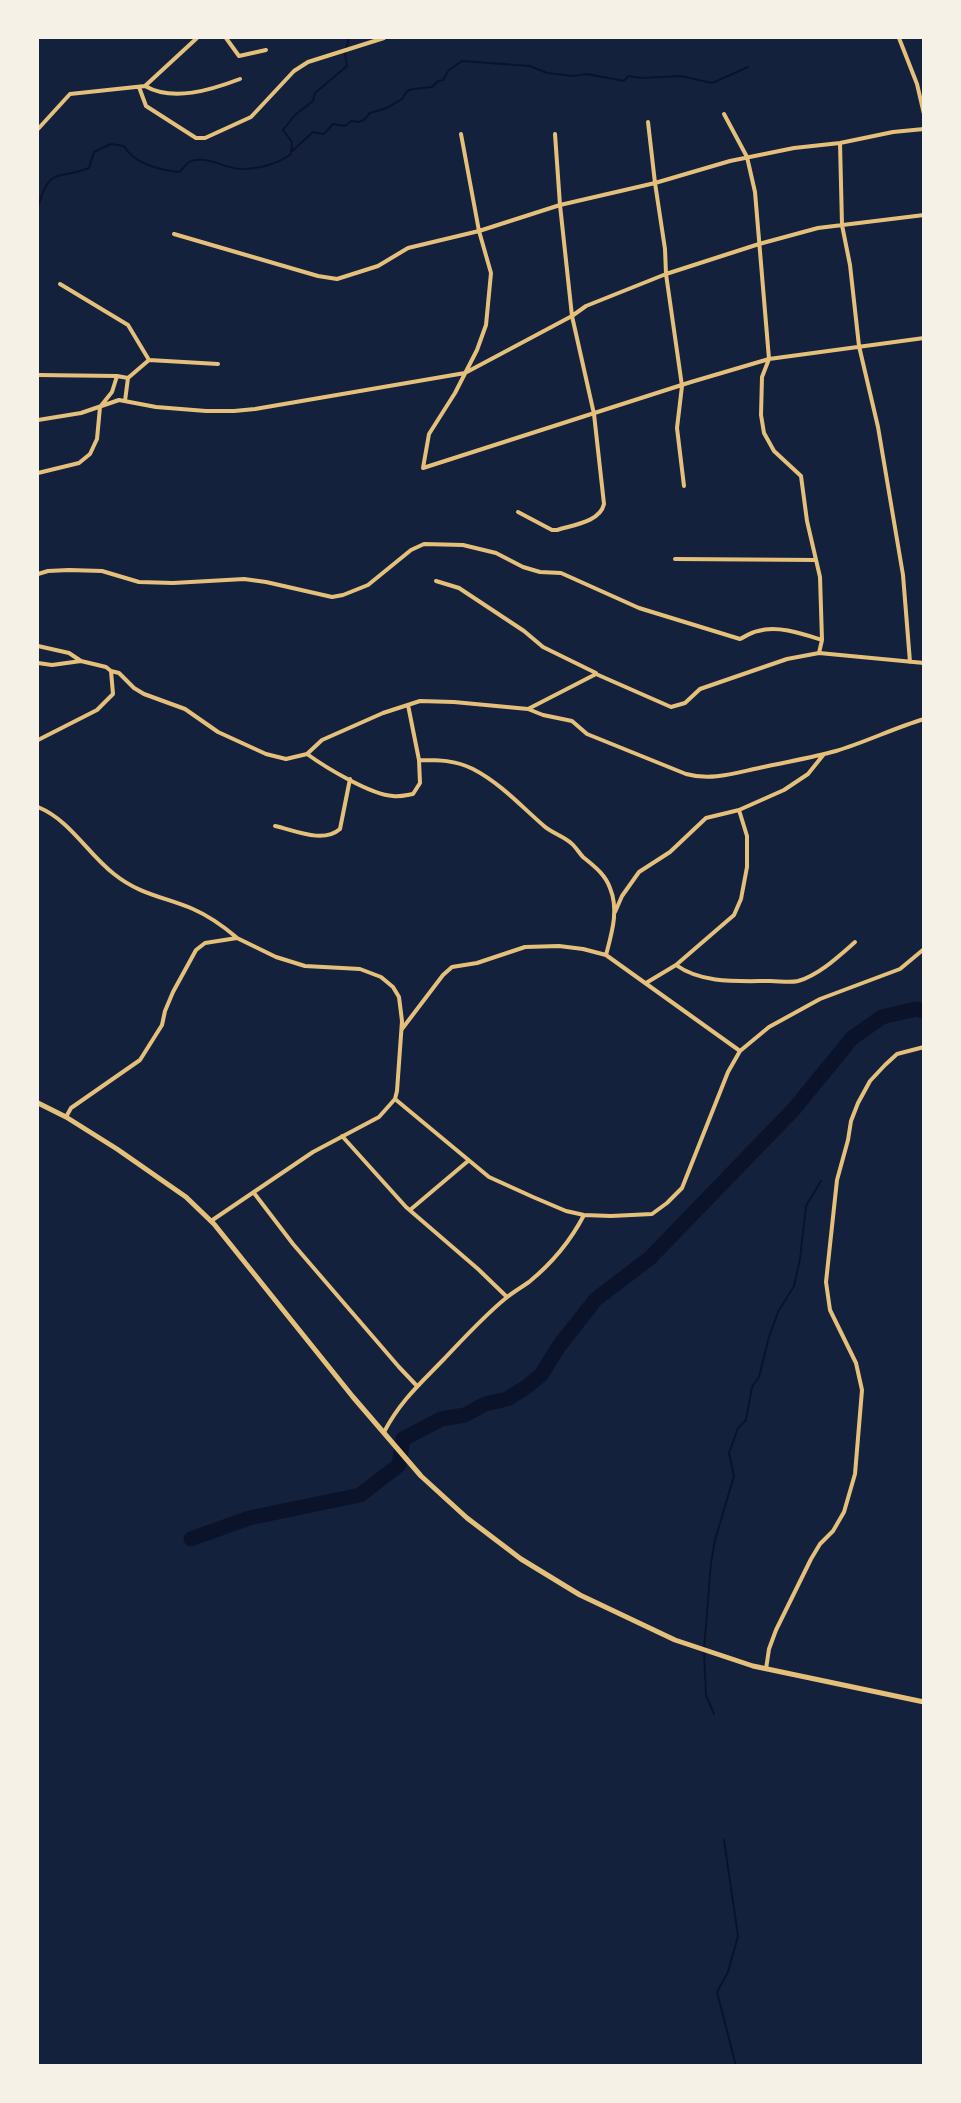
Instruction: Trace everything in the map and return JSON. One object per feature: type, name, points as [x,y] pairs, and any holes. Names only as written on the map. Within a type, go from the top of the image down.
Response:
[{"type":"main road","points":[[38,1103],[66,1117],[179,1191],[211,1221],[383,1433],[421,1476],[459,1511],[521,1559],[580,1595],[645,1627],[694,1647],[753,1666],[924,1702]]},
{"type":"street","points":[[38,129],[70,94],[145,86],[197,38]]},
{"type":"street","points":[[225,38],[238,56],[266,51]]},
{"type":"street","points":[[139,87],[146,106],[196,138],[205,138],[251,117],[294,71],[308,62],[384,38]]},
{"type":"street","points":[[899,38],[917,84],[924,114]]},
{"type":"street","points":[[145,86],[154,91],[190,93],[215,89],[240,79]]},
{"type":"street","points":[[724,114],[747,158],[755,192],[769,359],[762,377],[761,415],[764,434],[774,451],[801,476],[807,521],[820,577],[822,640],[819,652]]},
{"type":"street","points":[[648,122],[682,386],[677,428],[684,486]]},
{"type":"street","points":[[174,234],[318,276],[336,279],[378,266],[408,249],[479,231],[560,205],[794,148],[924,129]]},
{"type":"street","points":[[461,134],[479,231],[491,273],[486,325],[477,350],[455,393],[429,434],[423,468],[769,359],[924,338]]},
{"type":"street","points":[[518,512],[556,530],[594,518],[603,511],[604,504],[594,414],[572,316],[555,134]]},
{"type":"street","points":[[840,143],[842,225],[850,266],[859,346],[878,427],[903,575],[910,662]]},
{"type":"street","points":[[38,420],[81,413],[119,400],[156,407],[234,411],[279,406],[465,373],[572,316],[586,306],[666,274],[818,228],[924,215]]},
{"type":"street","points":[[60,284],[128,325],[149,360]]},
{"type":"street","points":[[125,401],[128,378],[149,360],[218,364]]},
{"type":"street","points":[[38,375],[128,378]]},
{"type":"street","points":[[38,472],[80,463],[90,454],[97,439],[100,407],[111,392],[117,376]]},
{"type":"street","points":[[38,574],[69,570],[102,572],[139,582],[173,584],[244,579],[332,597],[368,585],[411,550],[424,544],[463,545],[496,554],[531,569],[561,573],[639,608],[740,639],[758,630],[770,629],[822,640]]},
{"type":"street","points":[[675,559],[816,560]]},
{"type":"street","points":[[436,581],[459,588],[543,647],[671,707],[685,703],[700,689],[787,659],[819,652],[924,663]]},
{"type":"street","points":[[38,646],[69,653],[81,660],[106,667],[119,673],[134,688],[144,694],[185,709],[218,732],[266,754],[286,759],[307,754],[322,740],[339,732],[383,713],[420,701],[528,709],[572,722],[587,734],[693,776],[722,776],[824,754],[924,719]]},
{"type":"street","points":[[38,663],[51,665],[81,660]]},
{"type":"street","points":[[38,740],[97,710],[113,694],[111,671]]},
{"type":"street","points":[[528,709],[597,674]]},
{"type":"street","points":[[307,754],[323,766],[376,792],[393,796],[413,794],[420,783],[419,760],[408,705]]},
{"type":"street","points":[[614,913],[622,896],[639,872],[670,852],[706,818],[739,810],[784,790],[808,774],[824,754]]},
{"type":"street","points":[[419,760],[448,760],[471,768],[511,796],[545,827],[570,842],[600,872],[610,886],[615,920],[606,955]]},
{"type":"street","points":[[275,826],[315,835],[336,833],[340,829],[350,779]]},
{"type":"street","points":[[38,807],[67,825],[113,874],[146,894],[193,909],[216,921],[237,938],[276,957],[305,966],[360,969],[381,977],[393,987],[399,997],[402,1030],[395,1099],[379,1118],[314,1152],[211,1221]]},
{"type":"street","points":[[646,984],[676,965],[734,915],[741,899],[747,867],[747,836],[739,810]]},
{"type":"street","points":[[66,1117],[71,1108],[140,1060],[162,1025],[173,992],[196,950],[205,943],[237,938]]},
{"type":"street","points":[[676,965],[685,972],[697,976],[726,981],[798,981],[825,967],[855,942]]},
{"type":"street","points":[[402,1030],[443,975],[452,968],[477,963],[525,947],[559,946],[606,955],[740,1051]]},
{"type":"street","points":[[395,1099],[489,1178],[566,1211],[584,1215],[652,1214],[682,1188],[728,1072],[740,1051],[769,1027],[820,999],[900,969],[924,949]]},
{"type":"street","points":[[766,1669],[769,1649],[776,1630],[812,1559],[844,1512],[855,1474],[862,1390],[856,1363],[830,1310],[826,1282],[837,1180],[851,1121],[858,1102],[870,1081],[885,1065],[897,1054],[924,1047]]},
{"type":"street","points":[[342,1136],[410,1210],[507,1297]]},
{"type":"street","points":[[410,1210],[468,1161]]},
{"type":"street","points":[[254,1193],[293,1244],[417,1386]]},
{"type":"street","points":[[383,1433],[402,1403],[417,1386],[507,1297],[530,1281],[554,1257],[575,1233],[584,1215]]},
{"type":"waterway","points":[[38,207],[50,180],[89,168],[94,152],[111,144],[124,146],[141,162],[164,170],[179,172],[189,162],[195,160],[241,169],[268,165],[286,158],[291,154],[292,142],[283,130],[295,115],[313,101],[315,93],[347,66],[345,53],[349,38]]},
{"type":"waterway","points":[[292,151],[313,132],[324,134],[333,124],[345,126],[351,121],[359,122],[370,113],[387,108],[402,99],[407,91],[432,87],[438,81],[443,80],[449,70],[462,61],[530,66],[547,73],[573,76],[587,74],[624,81],[628,76],[641,78],[681,76],[712,83],[748,67]]},
{"type":"waterway","points":[[191,1539],[249,1518],[360,1495],[399,1465],[403,1439],[441,1419],[465,1415],[485,1404],[507,1399],[525,1388],[541,1375],[559,1346],[596,1299],[650,1258],[794,1109],[852,1038],[882,1017],[916,1009],[924,1011]]},
{"type":"waterway","points":[[714,1714],[706,1695],[704,1650],[711,1563],[715,1540],[734,1476],[729,1453],[738,1428],[746,1420],[752,1387],[759,1377],[778,1312],[794,1286],[800,1259],[806,1206],[821,1181]]},
{"type":"waterway","points":[[724,1840],[738,1936],[728,1972],[717,1992],[736,2066]]}]
